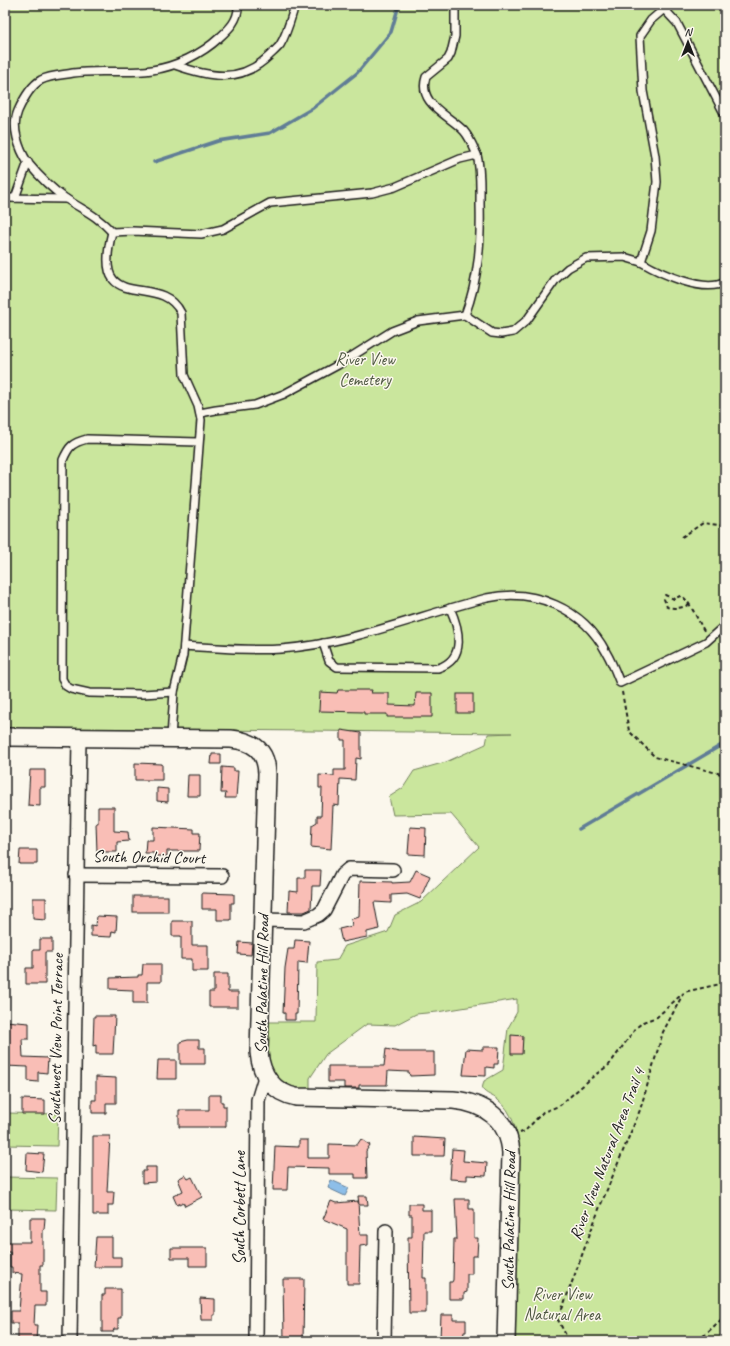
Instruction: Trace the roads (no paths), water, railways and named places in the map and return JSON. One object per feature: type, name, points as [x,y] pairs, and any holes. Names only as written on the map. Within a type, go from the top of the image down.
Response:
[{"type":"street","name":"South Palatine Hill Road","points":[[5,737],[238,739],[254,745],[265,758],[267,773],[259,1052],[265,1077],[280,1091],[303,1098],[444,1100],[471,1103],[485,1108],[495,1115],[507,1134],[511,1147],[512,1170],[506,1341]]},
{"type":"street","name":"Southwest View Point Terrace","points":[[70,1341],[79,738]]},
{"type":"street","points":[[263,920],[304,920],[318,916],[324,910],[342,875],[349,869],[393,870]]},
{"type":"street","name":"South Orchid Court","points":[[76,875],[222,876]]},
{"type":"street","name":"South Corbett Lane","points":[[256,1341],[258,1100],[265,1077]]},
{"type":"street","points":[[384,1341],[386,1231]]},
{"type":"lane","points":[[238,5],[237,15],[230,28],[214,43],[174,65],[152,70],[82,72],[53,76],[35,84],[23,100],[15,122],[17,141],[28,162],[55,190],[66,199],[90,212],[112,232],[133,231],[201,234],[223,229],[270,203],[372,193],[395,187],[460,160],[476,155]]},
{"type":"lane","points":[[174,65],[192,71],[216,76],[240,74],[260,65],[280,46],[295,5]]},
{"type":"lane","points":[[454,5],[453,47],[448,59],[426,77],[425,93],[431,104],[464,131],[471,140],[480,175],[480,250],[474,291],[466,315]]},
{"type":"lane","points":[[641,262],[651,231],[657,182],[655,156],[643,91],[640,36],[651,20],[664,7],[677,23],[725,115]]},
{"type":"lane","points":[[15,198],[28,162]]},
{"type":"lane","points":[[5,198],[66,199]]},
{"type":"lane","points":[[112,232],[106,262],[112,278],[124,287],[161,295],[173,301],[178,306],[180,313],[184,375],[200,414],[184,646],[182,664],[174,692],[171,738]]},
{"type":"lane","points":[[200,414],[216,410],[255,405],[284,394],[338,365],[392,331],[418,321],[466,315],[492,333],[508,334],[520,328],[527,320],[556,279],[580,260],[586,258],[624,257],[641,262],[657,272],[701,285],[718,286],[725,282]]},
{"type":"lane","points":[[174,692],[143,694],[89,694],[71,689],[66,686],[62,679],[63,460],[68,448],[77,442],[87,439],[198,442]]},
{"type":"lane","points":[[184,646],[256,650],[282,649],[323,643],[487,598],[510,594],[528,596],[553,603],[571,613],[597,638],[606,652],[620,683],[710,639],[725,625]]},
{"type":"lane","points":[[323,643],[329,661],[337,667],[438,668],[455,657],[459,646],[459,634],[450,608]]},
{"type":"water","points":[[331,1180],[349,1188],[345,1196],[328,1188]]},
{"type":"waterway","points":[[154,162],[218,141],[270,133],[313,108],[357,73],[391,32],[399,5]]},
{"type":"waterway","points":[[579,829],[725,743]]},
{"type":"park label","name":"River View Cemetery","points":[[365,369]]},
{"type":"park label","name":"River View Natural Area","points":[[562,1304]]}]
